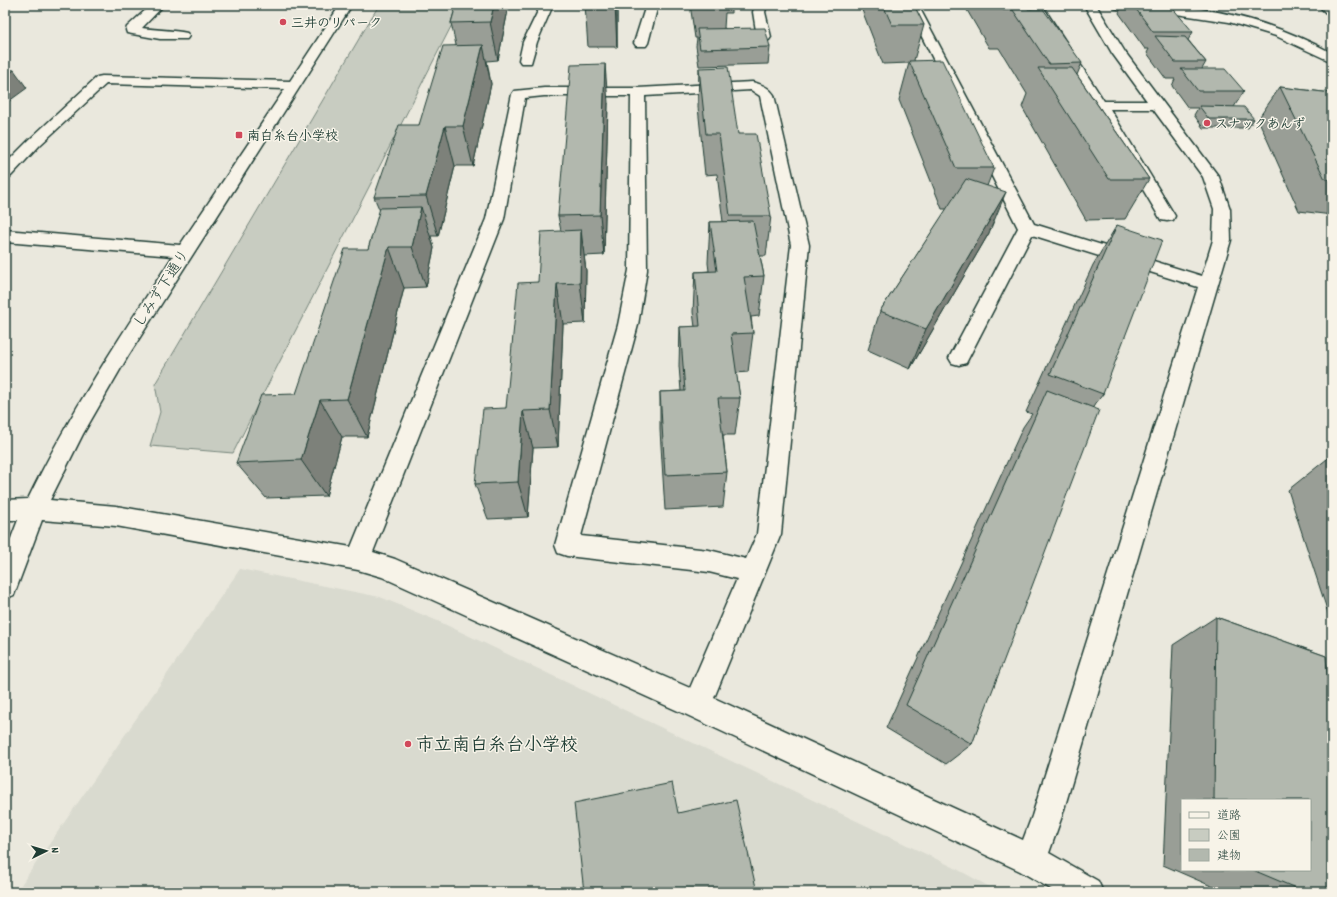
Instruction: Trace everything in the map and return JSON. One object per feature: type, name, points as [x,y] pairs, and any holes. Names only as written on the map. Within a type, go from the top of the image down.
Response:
[{"type":"street","points":[[158,5],[132,30],[160,35],[182,36]]},
{"type":"street","name":"しみず下通り","points":[[5,587],[35,509],[58,461],[104,378],[185,250],[295,85],[346,5]]},
{"type":"street","points":[[526,60],[530,42],[547,5]]},
{"type":"street","points":[[641,44],[652,5]]},
{"type":"street","points":[[761,5],[759,12],[764,36]]},
{"type":"street","points":[[912,5],[1027,228],[1208,284]]},
{"type":"street","points":[[1036,5],[1100,105],[1167,216]]},
{"type":"street","points":[[1031,860],[1047,816],[1222,240],[1222,209],[1211,177],[1119,53],[1090,5]]},
{"type":"street","points":[[1119,5],[1172,9],[1230,18],[1271,30],[1294,39],[1332,58]]},
{"type":"street","points":[[5,173],[35,142],[102,80],[295,85]]},
{"type":"street","points":[[358,559],[495,219],[518,94],[544,92],[638,92],[752,86],[760,89],[767,95],[800,245],[769,534],[697,705]]},
{"type":"street","points":[[638,92],[638,270],[628,325],[567,545],[709,561],[754,572]]},
{"type":"street","points":[[1100,105],[1158,105]]},
{"type":"street","points":[[959,358],[1027,228]]},
{"type":"street","points":[[5,236],[124,247],[185,250]]},
{"type":"street","points":[[5,510],[35,509],[116,516],[358,559],[386,567],[697,705],[1031,860],[1087,892]]},
{"type":"shaded area","name":"市立南白糸台小学校","points":[[240,569],[380,597],[440,622],[953,867],[999,892],[16,892]]},
{"type":"green space","points":[[379,5],[462,5],[233,453],[150,446],[160,412],[155,384]]},
{"type":"building","points":[[456,5],[494,5],[490,22],[451,23]]},
{"type":"building","points":[[585,5],[615,5],[615,8],[584,9]]},
{"type":"building","points":[[883,5],[914,5],[924,25],[892,25]]},
{"type":"building","points":[[999,5],[1025,5],[1028,9],[1043,9],[1082,63],[1049,64],[1013,10],[1003,10]]},
{"type":"building","points":[[1133,5],[1170,5],[1193,32],[1153,32]]},
{"type":"building","points":[[765,28],[770,47],[700,49],[697,29]]},
{"type":"building","points":[[1155,36],[1185,37],[1206,62],[1175,62]]},
{"type":"building","points":[[483,45],[463,126],[445,126],[426,196],[374,197],[399,125],[419,125],[443,46]]},
{"type":"building","points":[[942,60],[994,168],[956,168],[909,61]]},
{"type":"building","points":[[605,64],[600,215],[558,216],[571,65]]},
{"type":"building","points":[[728,67],[738,134],[756,134],[771,216],[730,216],[719,134],[706,134],[699,68]]},
{"type":"building","points":[[1038,68],[1072,68],[1149,179],[1109,179]]},
{"type":"building","points":[[5,69],[14,70],[5,77]]},
{"type":"building","points":[[1181,69],[1225,69],[1244,91],[1198,91]]},
{"type":"building","points":[[1280,87],[1332,93],[1332,180],[1325,179]]},
{"type":"building","points":[[1199,106],[1244,107],[1254,119],[1209,119]]},
{"type":"building","points":[[966,179],[1006,192],[926,329],[880,311]]},
{"type":"building","points":[[421,207],[412,247],[389,247],[347,399],[320,400],[301,460],[236,463],[261,395],[296,394],[345,249],[368,249],[380,208]]},
{"type":"building","points":[[753,221],[764,276],[744,277],[753,333],[731,334],[740,398],[718,398],[727,472],[665,475],[660,392],[685,391],[680,327],[700,326],[695,272],[717,271],[710,222]]},
{"type":"building","points":[[1117,225],[1162,240],[1103,394],[1050,374]]},
{"type":"building","points":[[581,230],[580,283],[557,284],[550,410],[523,411],[518,482],[475,484],[483,409],[506,408],[518,283],[538,282],[541,232]]},
{"type":"building","points":[[1047,390],[1099,410],[972,744],[906,705]]},
{"type":"building","points":[[1216,617],[1326,656],[1332,733],[1332,892],[1305,892],[1255,871],[1311,871],[1311,799],[1214,799]]},
{"type":"building","points":[[672,783],[678,813],[736,800],[757,892],[584,892],[574,803]]},
{"type":"place","name":"三井のリパーク","points":[[283,22]]},
{"type":"place","name":"スナックあんず","points":[[1207,123]]},
{"type":"place","name":"南白糸台小学校","points":[[239,135]]},
{"type":"place","name":"市立南白糸台小学校","points":[[408,744]]}]
